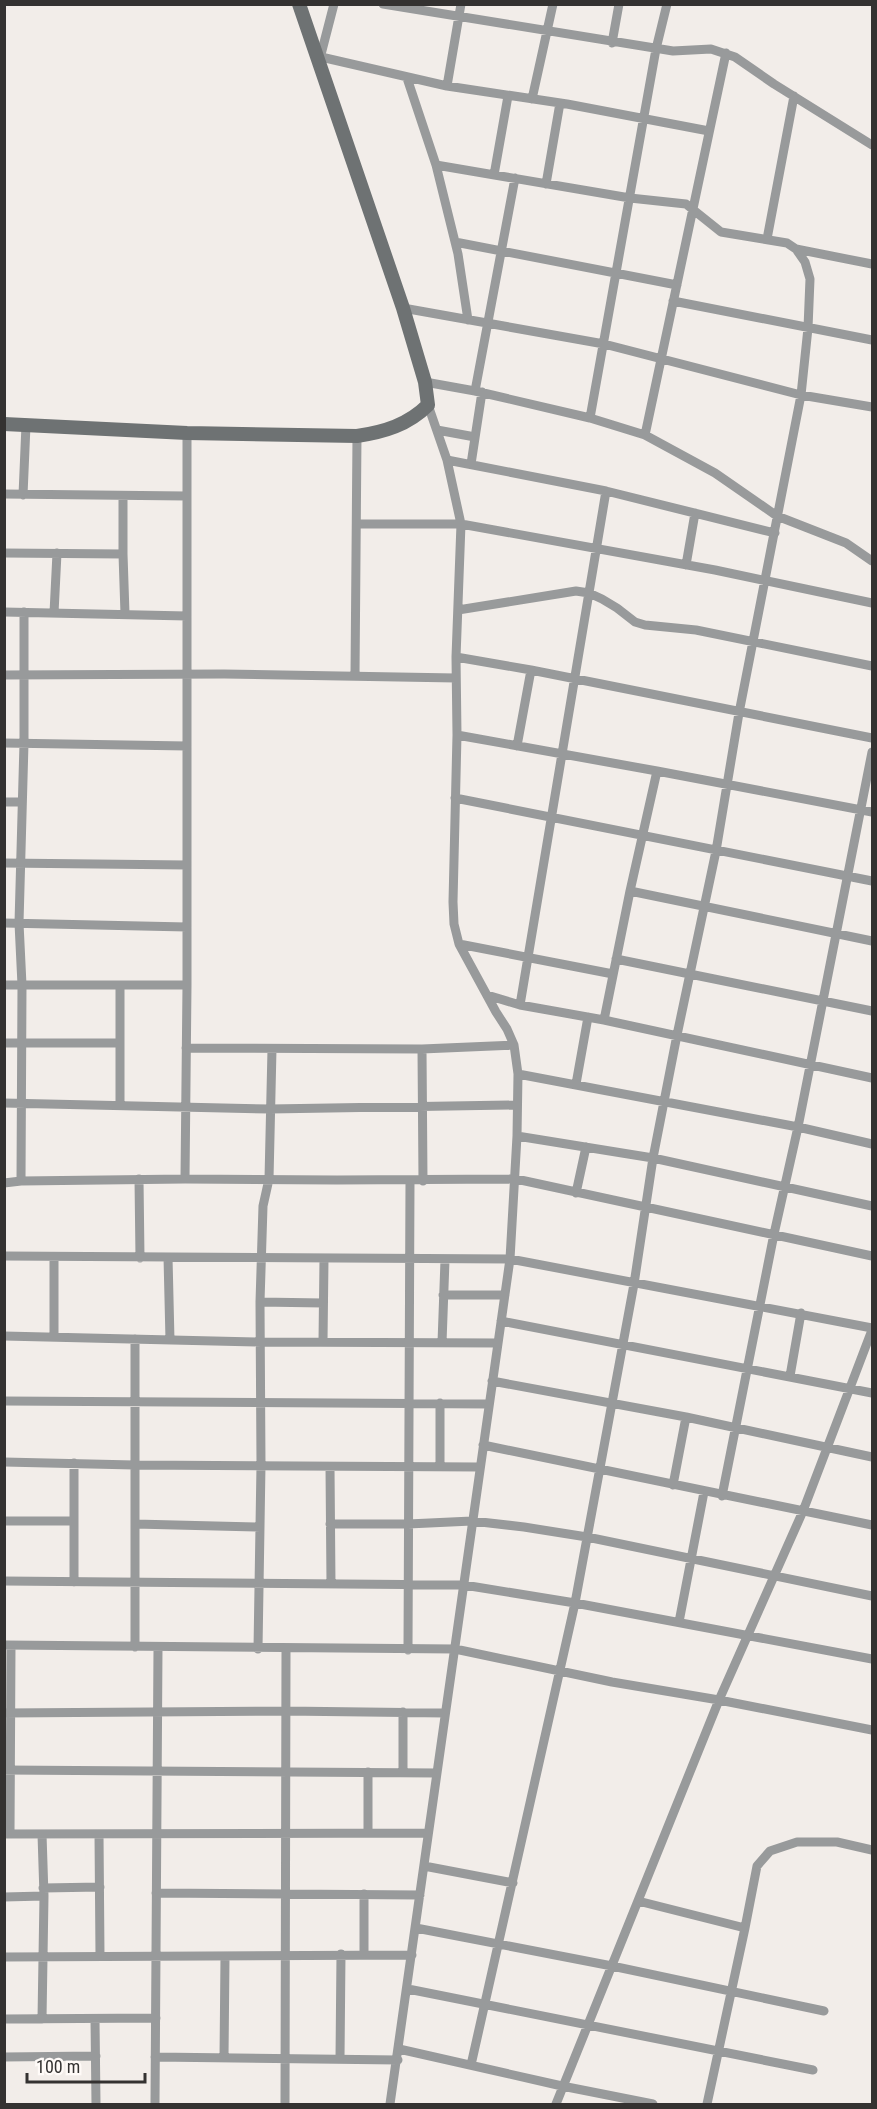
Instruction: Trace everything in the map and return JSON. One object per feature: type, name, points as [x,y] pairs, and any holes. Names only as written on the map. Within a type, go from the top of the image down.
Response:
[{"type":"main road","points":[[4,424],[187,433],[357,436],[379,432],[405,423],[428,405],[425,382],[403,308],[299,4]]},
{"type":"street","points":[[334,4],[320,60],[447,86],[560,103],[709,131]]},
{"type":"street","points":[[383,4],[612,43],[673,51],[711,49],[726,53],[873,145]]},
{"type":"street","points":[[447,86],[461,4]]},
{"type":"street","points":[[532,99],[553,4]]},
{"type":"street","points":[[612,43],[619,4]]},
{"type":"street","points":[[590,418],[656,49],[667,4]]},
{"type":"street","points":[[645,435],[726,53]]},
{"type":"street","points":[[407,78],[436,165],[455,242],[468,320]]},
{"type":"street","points":[[494,175],[508,96]]},
{"type":"street","points":[[767,239],[794,96]]},
{"type":"street","points":[[546,184],[560,103]]},
{"type":"street","points":[[436,165],[630,198],[680,203],[693,208],[721,232],[788,243],[796,249],[805,262],[810,279],[801,395],[739,712],[716,851],[653,1158],[634,1284],[575,1603],[471,2065]]},
{"type":"street","points":[[471,464],[478,391],[488,324],[515,178]]},
{"type":"street","points":[[455,242],[677,285]]},
{"type":"street","points":[[796,249],[873,264]]},
{"type":"street","points":[[673,302],[873,340]]},
{"type":"street","points":[[403,308],[604,344],[801,395],[873,407]]},
{"type":"street","points":[[425,382],[478,391],[590,418],[645,435],[716,473],[777,516],[846,543],[873,561]]},
{"type":"street","points":[[390,2104],[510,1258],[517,1136],[518,1074],[514,1045],[459,944],[454,924],[456,657],[461,524],[447,460],[428,405]]},
{"type":"street","points":[[23,495],[26,425]]},
{"type":"street","points":[[437,430],[475,438]]},
{"type":"street","points":[[185,1179],[187,433]]},
{"type":"street","points":[[355,676],[357,436]]},
{"type":"street","points":[[447,460],[606,491],[775,533]]},
{"type":"street","points":[[520,1005],[606,491]]},
{"type":"street","points":[[4,494],[186,496]]},
{"type":"street","points":[[123,496],[124,614]]},
{"type":"street","points":[[686,565],[696,513]]},
{"type":"street","points":[[357,524],[461,524],[686,565],[873,603]]},
{"type":"street","points":[[4,553],[123,554]]},
{"type":"street","points":[[54,613],[57,553]]},
{"type":"street","points":[[458,610],[565,591],[589,594],[618,608],[635,622],[668,629],[696,630],[873,666]]},
{"type":"street","points":[[4,612],[187,616]]},
{"type":"street","points":[[21,1181],[22,1042],[19,923],[24,743],[24,612]]},
{"type":"street","points":[[456,657],[575,678],[873,738]]},
{"type":"street","points":[[517,746],[531,670]]},
{"type":"street","points":[[4,675],[186,674],[456,678]]},
{"type":"street","points":[[457,735],[873,812]]},
{"type":"street","points":[[4,743],[187,746]]},
{"type":"street","points":[[722,1496],[873,752]]},
{"type":"street","points":[[604,1020],[615,959],[657,771]]},
{"type":"street","points":[[455,798],[873,881]]},
{"type":"street","points":[[4,802],[22,802]]},
{"type":"street","points":[[4,863],[187,865]]},
{"type":"street","points":[[630,891],[873,940]]},
{"type":"street","points":[[4,923],[187,927]]},
{"type":"street","points":[[459,944],[613,974]]},
{"type":"street","points":[[615,959],[690,976],[873,1011]]},
{"type":"street","points":[[4,985],[187,985]]},
{"type":"street","points":[[120,985],[120,1105]]},
{"type":"street","points":[[487,995],[520,1005],[677,1035],[873,1078]]},
{"type":"street","points":[[576,1084],[588,1017]]},
{"type":"street","points":[[4,1043],[120,1043]]},
{"type":"street","points":[[186,1048],[422,1048],[514,1045]]},
{"type":"street","points":[[422,1048],[423,1181]]},
{"type":"street","points":[[258,1649],[261,1465],[260,1302],[263,1197],[269,1179],[272,1049]]},
{"type":"street","points":[[518,1074],[798,1127],[873,1144]]},
{"type":"street","points":[[4,1103],[270,1109],[517,1105]]},
{"type":"street","points":[[517,1136],[653,1158],[873,1206]]},
{"type":"street","points":[[576,1193],[586,1147]]},
{"type":"street","points":[[139,1179],[140,1258]]},
{"type":"street","points":[[4,1183],[139,1179],[423,1181],[516,1179],[873,1256]]},
{"type":"street","points":[[408,1650],[410,1180]]},
{"type":"street","points":[[4,1256],[445,1260],[510,1258],[634,1284],[801,1313],[873,1329],[803,1511],[719,1700],[556,2104]]},
{"type":"street","points":[[54,1257],[54,1337]]},
{"type":"street","points":[[168,1257],[170,1340]]},
{"type":"street","points":[[323,1342],[324,1259]]},
{"type":"street","points":[[442,1343],[445,1260]]},
{"type":"street","points":[[443,1295],[505,1295]]},
{"type":"street","points":[[260,1302],[323,1303]]},
{"type":"street","points":[[790,1376],[801,1313]]},
{"type":"street","points":[[501,1322],[873,1393]]},
{"type":"street","points":[[4,1336],[261,1342],[498,1343]]},
{"type":"street","points":[[135,1338],[135,1647]]},
{"type":"street","points":[[492,1381],[686,1417],[873,1456]]},
{"type":"street","points":[[4,1401],[489,1404]]},
{"type":"street","points":[[440,1403],[440,1467]]},
{"type":"street","points":[[673,1485],[686,1417]]},
{"type":"street","points":[[483,1445],[873,1526]]},
{"type":"street","points":[[4,1462],[479,1467]]},
{"type":"street","points":[[74,1463],[74,1582]]},
{"type":"street","points":[[330,1467],[331,1584]]},
{"type":"street","points":[[679,1622],[704,1492]]},
{"type":"street","points":[[4,1521],[75,1521]]},
{"type":"street","points":[[330,1524],[472,1521],[587,1537],[873,1596]]},
{"type":"street","points":[[135,1524],[260,1527]]},
{"type":"street","points":[[4,1581],[464,1585],[575,1603],[873,1659]]},
{"type":"street","points":[[428,1833],[8,1834],[8,1646],[455,1649],[612,1682],[873,1730]]},
{"type":"street","points":[[155,2104],[158,1648]]},
{"type":"street","points":[[285,2104],[286,1649]]},
{"type":"street","points":[[7,1713],[285,1711],[445,1713]]},
{"type":"street","points":[[403,1712],[403,1773]]},
{"type":"street","points":[[7,1770],[437,1773]]},
{"type":"street","points":[[368,1833],[369,1772]]},
{"type":"street","points":[[42,1834],[44,1892],[42,2019]]},
{"type":"street","points":[[99,1834],[100,1956]]},
{"type":"street","points":[[707,2104],[757,1866],[770,1851],[797,1842],[837,1842],[873,1850]]},
{"type":"street","points":[[424,1866],[513,1883]]},
{"type":"street","points":[[4,1897],[100,1887]]},
{"type":"street","points":[[156,1893],[420,1895]]},
{"type":"street","points":[[364,1894],[364,1954]]},
{"type":"street","points":[[638,1901],[745,1928]]},
{"type":"street","points":[[416,1928],[824,2010]]},
{"type":"street","points":[[340,2059],[341,1954]]},
{"type":"street","points":[[4,1957],[412,1955]]},
{"type":"street","points":[[224,2058],[225,1957]]},
{"type":"street","points":[[408,1989],[813,2070]]},
{"type":"street","points":[[4,2019],[156,2018]]},
{"type":"street","points":[[95,2019],[96,2104]]},
{"type":"street","points":[[399,2049],[653,2104]]},
{"type":"street","points":[[4,2057],[96,2056]]},
{"type":"street","points":[[155,2057],[398,2060]]}]
